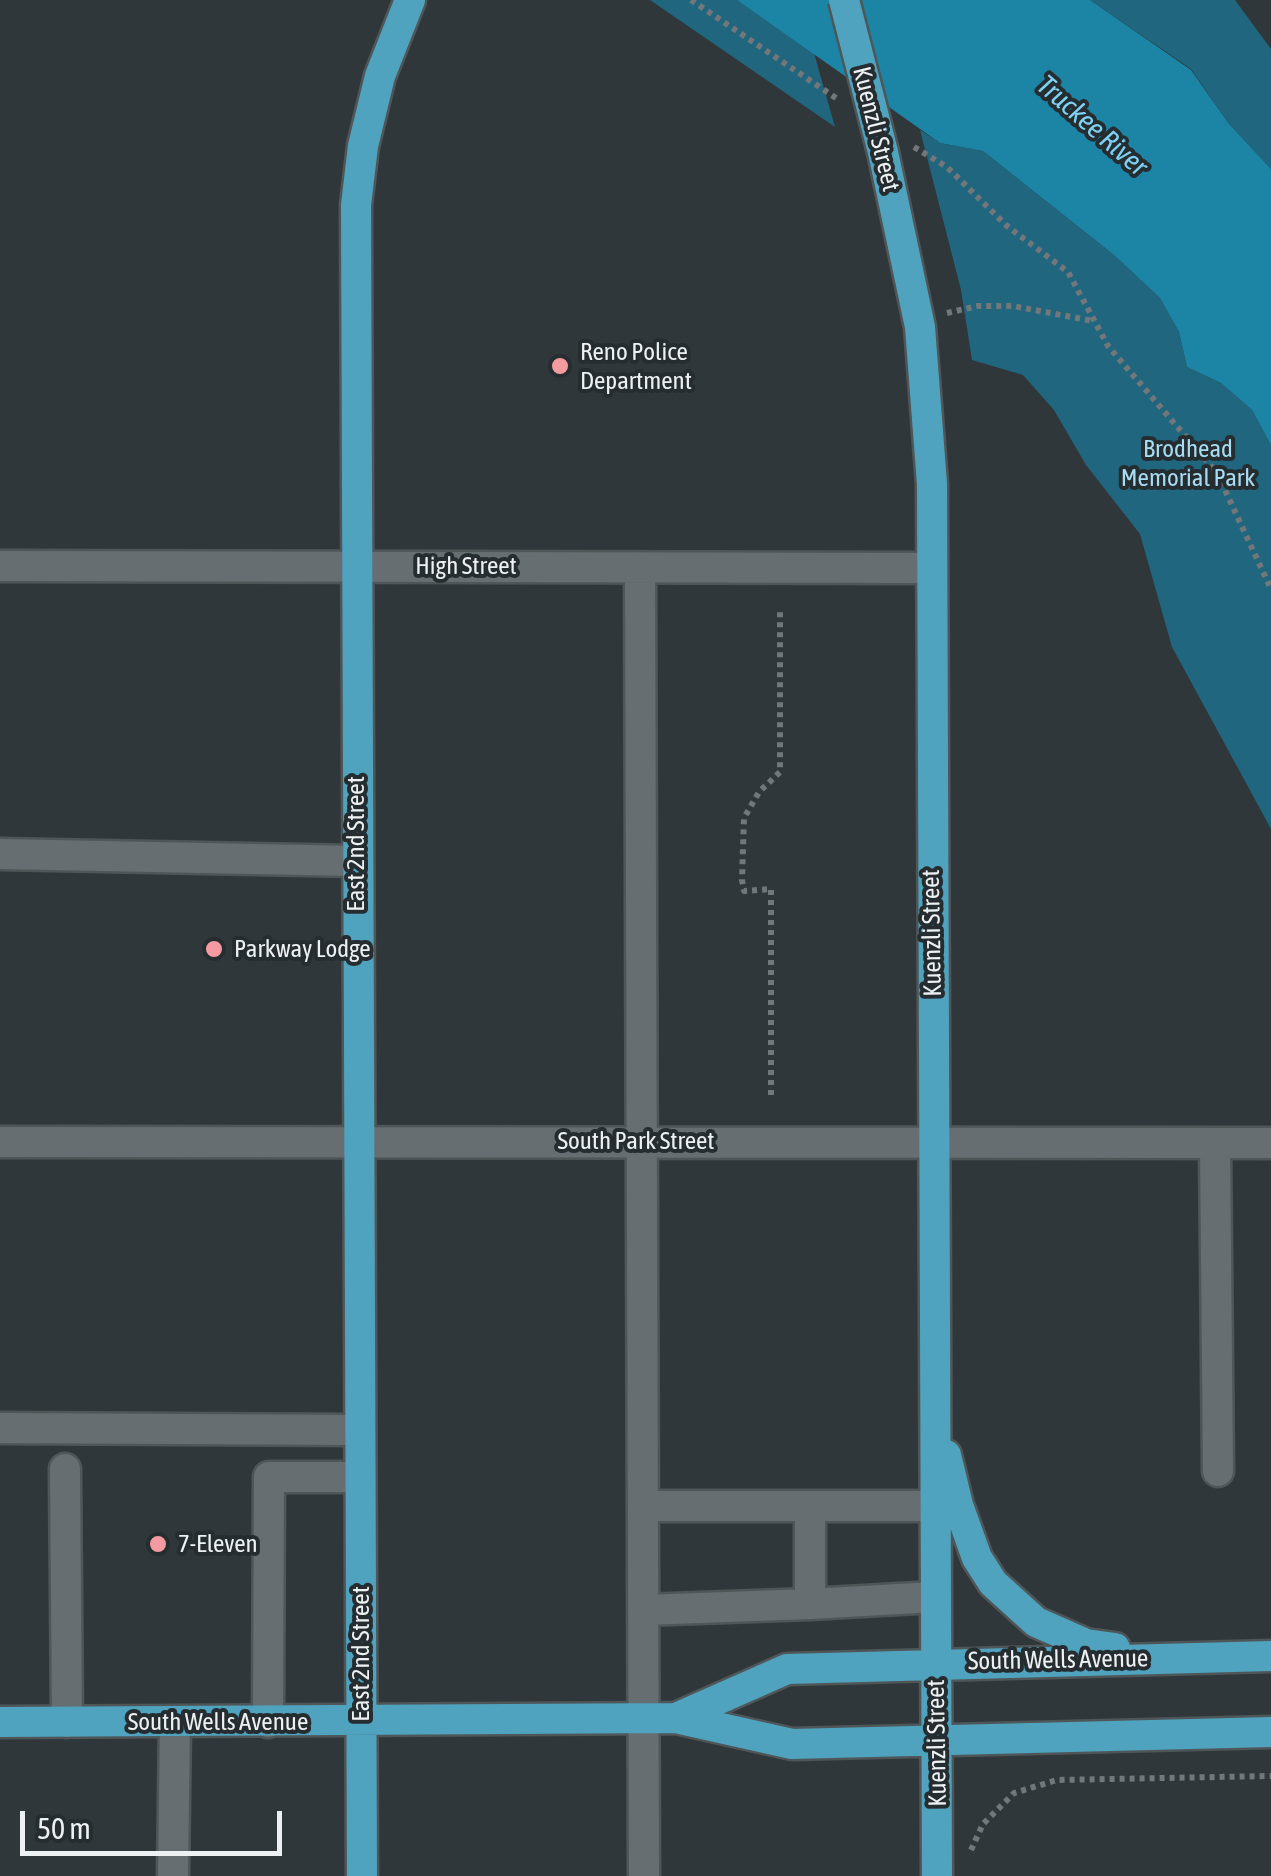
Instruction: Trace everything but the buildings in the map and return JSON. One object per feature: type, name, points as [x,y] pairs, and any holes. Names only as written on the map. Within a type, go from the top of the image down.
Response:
[{"type":"main road","name":"East 2nd Street","points":[[362,1876],[354,566],[356,205],[363,146],[380,76],[410,0]]},
{"type":"main road","name":"Kuenzli Street","points":[[844,0],[890,144],[920,327],[929,417],[937,1876]]},
{"type":"main road","points":[[933,1396],[958,1505],[977,1558],[1010,1602],[1036,1622],[1086,1644],[1187,1657]]},
{"type":"main road","name":"South Wells Avenue","points":[[676,1718],[788,1669],[1263,1656]]},
{"type":"main road","name":"South Wells Avenue","points":[[0,1722],[676,1718],[792,1744],[1266,1732]]},
{"type":"street","name":"High Street","points":[[0,566],[931,568]]},
{"type":"street","points":[[640,568],[644,1876]]},
{"type":"street","points":[[0,854],[356,861]]},
{"type":"street","name":"South Park Street","points":[[0,1142],[1271,1143]]},
{"type":"street","points":[[1215,1144],[1218,1470]]},
{"type":"street","points":[[0,1428],[360,1430]]},
{"type":"street","points":[[66,1469],[67,1722]]},
{"type":"street","points":[[268,1722],[269,1477],[360,1477]]},
{"type":"street","points":[[643,1506],[934,1506]]},
{"type":"street","points":[[810,1506],[810,1604]]},
{"type":"street","points":[[644,1610],[935,1597]]},
{"type":"street","points":[[173,1876],[176,1722]]},
{"type":"path","points":[[692,0],[852,108]]},
{"type":"path","points":[[890,144],[947,167],[1007,226],[1068,272],[1108,346],[1217,473],[1271,589]]},
{"type":"path","points":[[920,327],[945,313],[978,306],[1014,306],[1093,322]]},
{"type":"path","points":[[770,1096],[770,889],[744,891],[742,880],[744,818],[759,792],[780,772],[780,609]]},
{"type":"path","points":[[968,1863],[982,1824],[1014,1794],[1056,1780],[1271,1776]]},
{"type":"green space","points":[[650,0],[737,0],[778,27],[814,53],[835,127]]},
{"type":"green space","points":[[1090,0],[1235,0],[1271,49],[1271,169],[1229,124],[1191,69]]},
{"type":"green space","name":"Brodhead Memorial Park","points":[[920,130],[940,143],[983,151],[1114,255],[1160,298],[1179,332],[1187,367],[1221,383],[1252,410],[1271,445],[1271,829],[1172,647],[1140,534],[1086,465],[1054,410],[1023,375],[972,360],[961,290]]},
{"type":"water","name":"Truckee River","points":[[737,0],[1090,0],[1191,70],[1229,124],[1271,169],[1271,445],[1252,410],[1221,383],[1187,367],[1179,332],[1160,298],[1114,255],[983,151],[940,143]]},
{"type":"place","name":"Reno Police Department","points":[[560,366]]},
{"type":"place","name":"Parkway Lodge","points":[[214,949]]},
{"type":"place","name":"7-Eleven","points":[[158,1544]]}]
